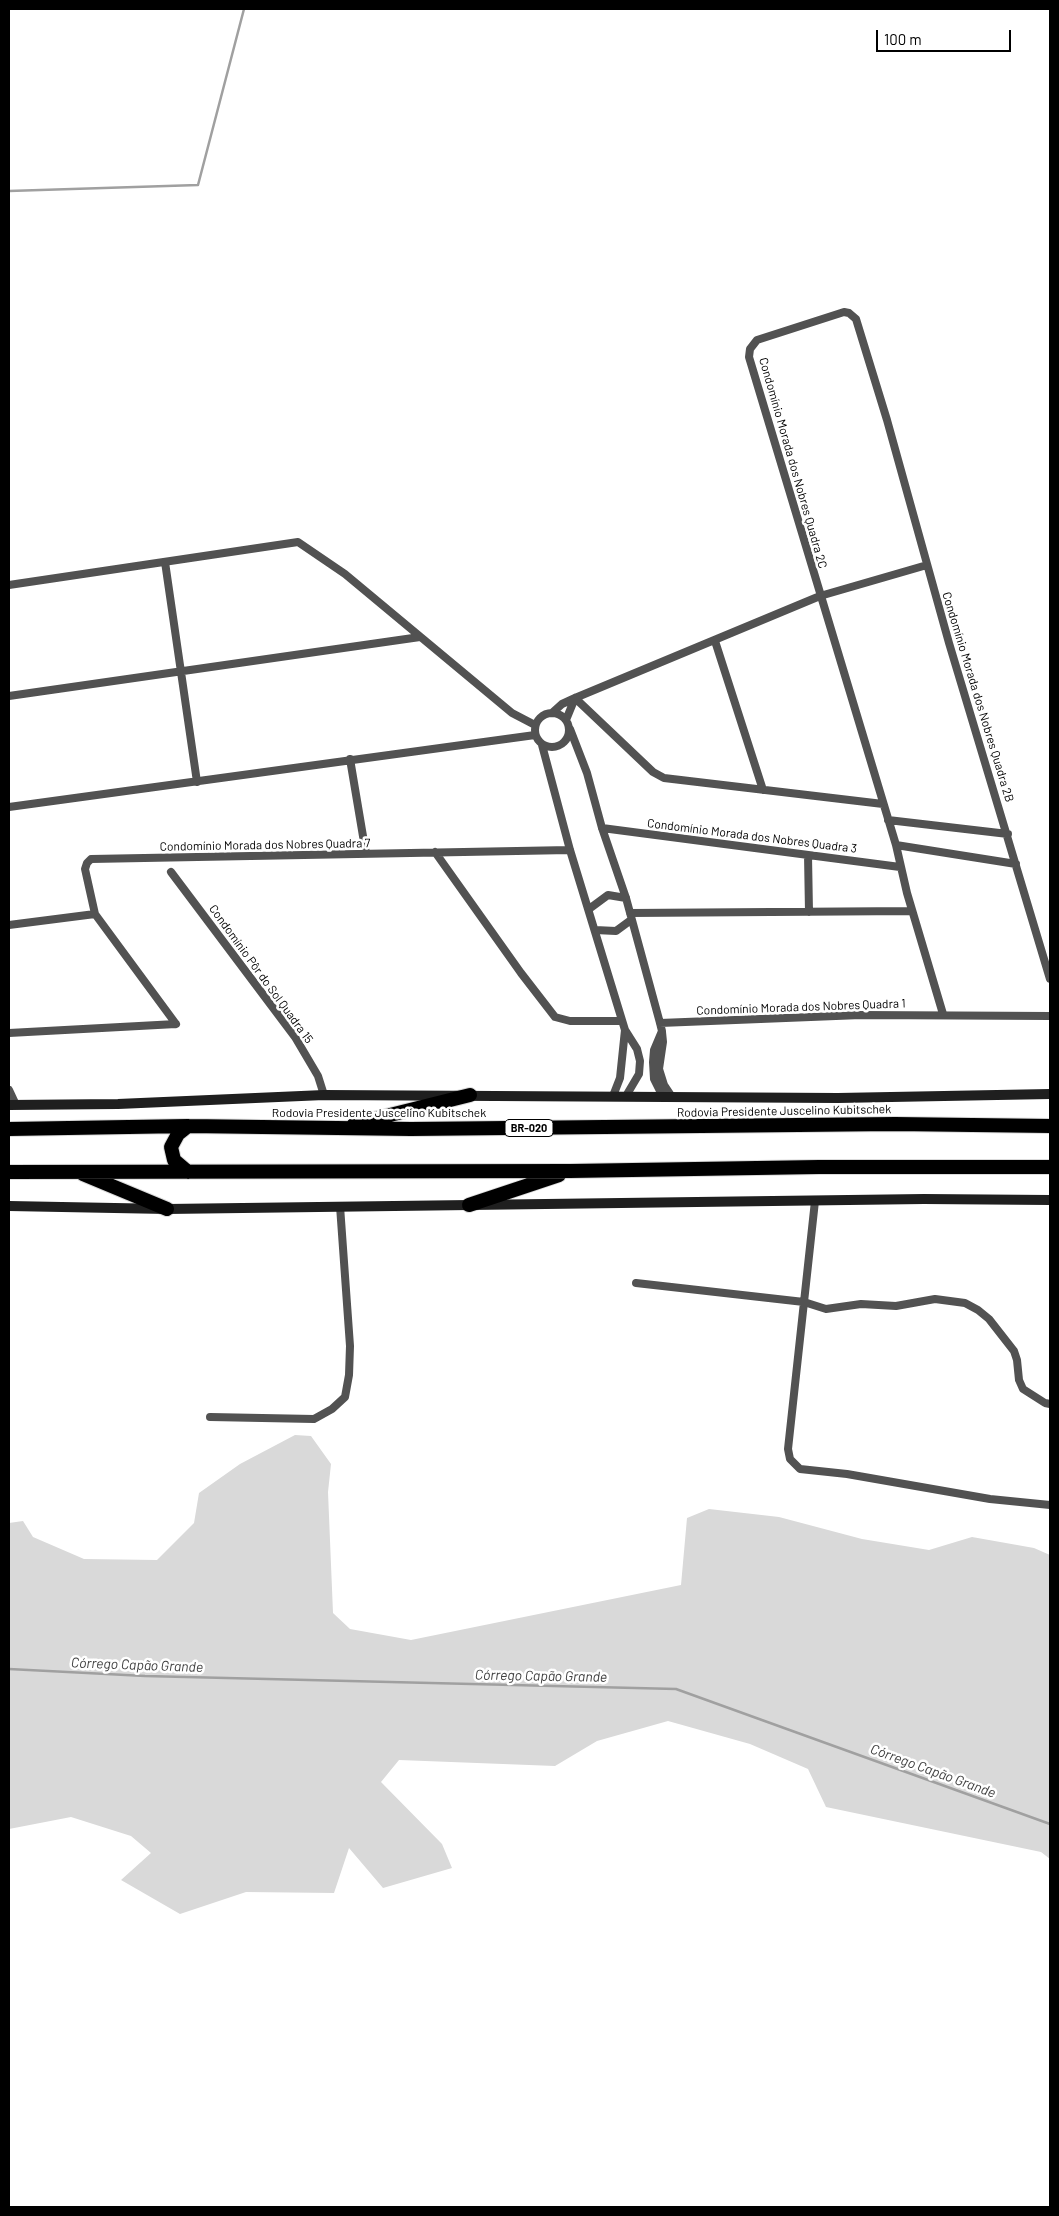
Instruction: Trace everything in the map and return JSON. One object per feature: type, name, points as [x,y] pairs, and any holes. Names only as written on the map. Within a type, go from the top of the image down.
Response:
[{"type":"highway","points":[[335,1128],[470,1095]]},
{"type":"highway","name":"Rodovia Presidente Juscelino Kubitschek","points":[[9,1129],[188,1126],[335,1128],[885,1124],[1050,1126]]},
{"type":"highway","points":[[188,1126],[178,1134],[171,1147],[174,1160],[188,1172]]},
{"type":"highway","points":[[9,1172],[570,1171],[1050,1166]]},
{"type":"highway","points":[[76,1171],[168,1209]]},
{"type":"highway","points":[[469,1205],[570,1171]]},
{"type":"main road","points":[[12,1105],[118,1104],[324,1095],[867,1098],[1050,1094]]},
{"type":"main road","points":[[9,1206],[168,1209],[1050,1200]]},
{"type":"street","name":"Condomínio Morada dos Nobres Quadra 2C","points":[[820,596],[749,352],[751,346],[757,340],[840,313],[849,313],[856,319],[887,420],[927,565]]},
{"type":"street","points":[[9,584],[165,562],[245,548],[298,542],[344,574],[512,713],[535,725]]},
{"type":"street","points":[[165,562],[197,782]]},
{"type":"street","points":[[552,713],[556,708],[575,698],[820,596],[927,565]]},
{"type":"street","name":"Condomínio Morada dos Nobres Quadra 2B","points":[[927,565],[1016,864]]},
{"type":"street","points":[[820,596],[896,845],[912,911],[943,1014],[1006,1017],[1050,1016]]},
{"type":"street","points":[[9,696],[420,637]]},
{"type":"street","points":[[715,641],[762,790]]},
{"type":"street","points":[[575,698],[658,775],[673,780],[883,804]]},
{"type":"street","points":[[566,720],[575,698]]},
{"type":"street","points":[[626,1096],[637,1080],[640,1062],[637,1049],[632,1038],[625,1030],[622,1021],[570,850],[542,744],[535,735],[535,725],[542,716],[552,713],[562,716],[570,728],[587,773],[602,828],[626,898],[661,1027],[663,1042],[659,1069],[667,1097]]},
{"type":"street","points":[[542,744],[553,748],[563,744],[569,735],[570,728]]},
{"type":"street","points":[[9,807],[535,735]]},
{"type":"street","points":[[350,759],[366,854]]},
{"type":"street","points":[[888,820],[1008,834]]},
{"type":"street","name":"Condomínio Morada dos Nobres Quadra 3","points":[[602,828],[900,867]]},
{"type":"street","points":[[896,845],[1016,864],[1050,979]]},
{"type":"street","name":"Condomínio Morada dos Nobres Quadra 7","points":[[95,914],[85,869],[89,861],[96,858],[144,859],[206,856],[570,850]]},
{"type":"street","points":[[435,852],[521,973],[555,1017],[570,1021],[622,1021]]},
{"type":"street","points":[[808,855],[809,912]]},
{"type":"street","name":"Condomínio Pôr do Sol Quadra 15","points":[[171,872],[295,1037],[318,1076],[324,1095]]},
{"type":"street","points":[[588,909],[608,895],[626,898]]},
{"type":"street","points":[[595,930],[616,931],[630,917],[912,911]]},
{"type":"street","points":[[9,924],[95,914],[176,1024],[9,1033]]},
{"type":"street","name":"Condomínio Morada dos Nobres Quadra 1","points":[[661,1027],[762,1018],[943,1014]]},
{"type":"street","points":[[661,1027],[654,1050],[654,1079],[667,1097]]},
{"type":"street","points":[[613,1096],[620,1078],[625,1030]]},
{"type":"street","points":[[637,1049],[654,1050]]},
{"type":"street","points":[[640,1062],[653,1062]]},
{"type":"street","points":[[9,1090],[12,1105]]},
{"type":"street","points":[[815,1201],[788,1449],[790,1459],[800,1469],[847,1474],[990,1499],[1050,1505]]},
{"type":"street","points":[[210,1417],[314,1419],[332,1408],[344,1397],[350,1375],[350,1346],[340,1206]]},
{"type":"street","points":[[636,1283],[804,1302],[826,1309],[861,1304],[896,1306],[935,1299],[965,1304],[978,1310],[989,1319],[1014,1351],[1018,1360],[1019,1380],[1023,1389],[1045,1403],[1050,1404]]},
{"type":"shaded area","points":[[295,1435],[311,1436],[331,1464],[328,1492],[333,1613],[350,1629],[411,1640],[681,1585],[687,1518],[709,1509],[779,1517],[862,1539],[929,1550],[972,1537],[1034,1548],[1050,1555],[1050,1859],[1041,1852],[826,1807],[808,1769],[750,1744],[668,1721],[597,1741],[555,1766],[399,1760],[381,1782],[442,1844],[452,1868],[383,1888],[349,1848],[334,1893],[246,1892],[180,1914],[121,1880],[151,1853],[131,1836],[71,1817],[9,1829],[9,1523],[23,1521],[33,1537],[84,1559],[157,1560],[194,1523],[199,1493],[240,1464]]},
{"type":"waterway","points":[[9,191],[198,185],[244,9]]},
{"type":"waterway","name":"Córrego Capão Grande","points":[[9,1669],[145,1676],[676,1689],[1050,1824]]}]
